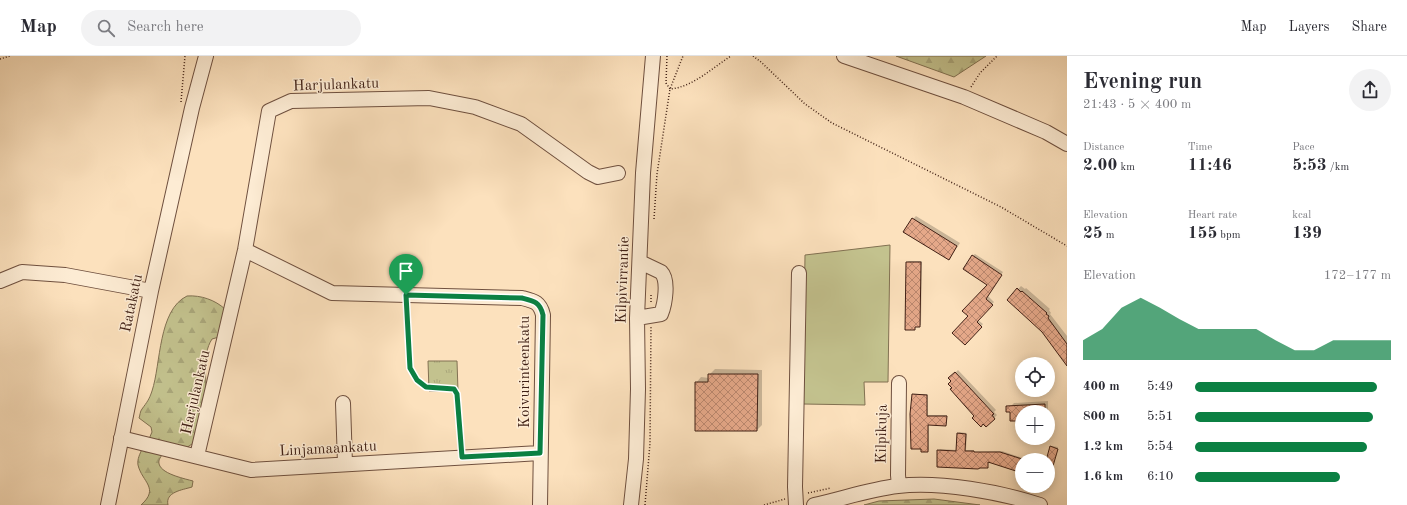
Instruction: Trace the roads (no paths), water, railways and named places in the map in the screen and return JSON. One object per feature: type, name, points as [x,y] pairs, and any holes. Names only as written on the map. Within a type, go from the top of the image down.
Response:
[{"type":"street","name":"Ratakatu","points":[[108,505],[196,56]]},
{"type":"street","name":"Ratakatu","points":[[186,107],[206,56]]},
{"type":"street","name":"Kilpivirrantie","points":[[631,505],[636,459],[638,389],[637,318],[643,173],[653,56]]},
{"type":"street","points":[[844,56],[964,97],[1046,132],[1067,144]]},
{"type":"street","name":"Harjulankatu","points":[[197,456],[245,250],[269,111],[291,101],[429,98],[476,107],[521,124],[588,172],[598,177],[618,174]]},
{"type":"street","name":"Koivurinteenkatu","points":[[245,250],[332,293],[522,298],[534,301],[541,307],[543,315],[540,505]]},
{"type":"street","points":[[637,318],[661,314],[664,306],[666,282],[664,275],[661,272],[640,262]]},
{"type":"street","points":[[0,281],[22,272],[66,275],[151,290]]},
{"type":"street","points":[[796,505],[795,487],[799,273]]},
{"type":"street","name":"Kilpikuja","points":[[899,383],[899,486]]},
{"type":"street","points":[[343,403],[345,464]]},
{"type":"street","name":"Linjamaankatu","points":[[121,438],[251,470],[540,453]]},
{"type":"street","points":[[814,505],[899,486],[925,485],[960,488],[1012,497],[1040,505]]}]
